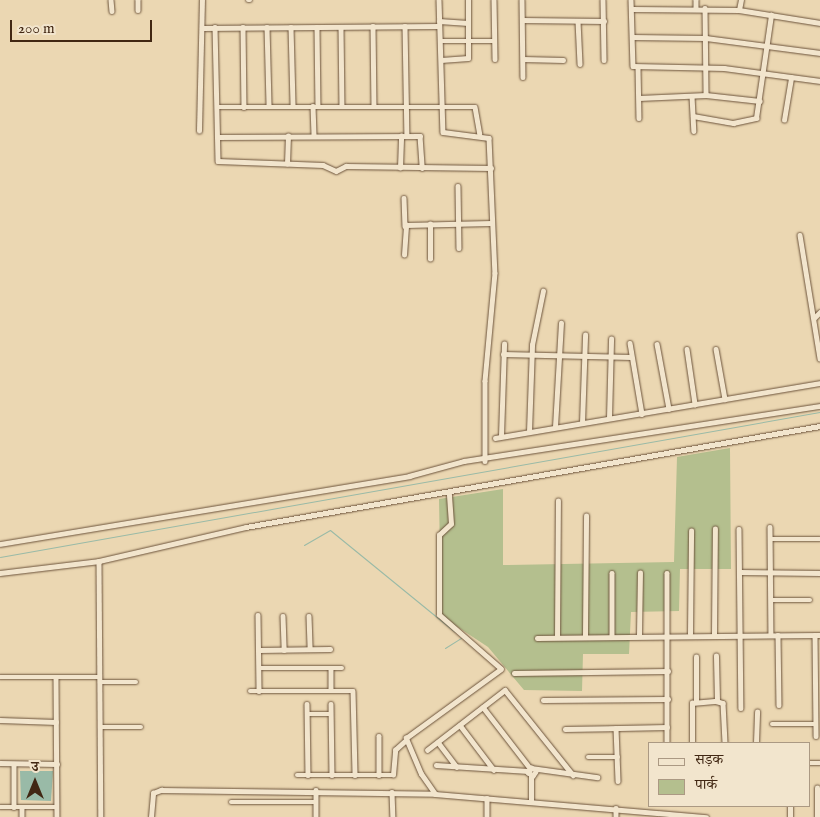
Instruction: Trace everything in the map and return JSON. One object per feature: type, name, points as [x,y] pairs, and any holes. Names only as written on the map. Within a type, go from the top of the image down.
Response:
[{"type":"street","points":[[112,0],[112,11]]},
{"type":"street","points":[[138,0],[138,10]]},
{"type":"street","points":[[199,131],[202,0]]},
{"type":"street","points":[[439,0],[441,106],[444,134],[480,134],[489,138],[491,223],[495,273],[484,381],[485,461]]},
{"type":"street","points":[[441,60],[467,59],[468,0]]},
{"type":"street","points":[[494,0],[495,58]]},
{"type":"street","points":[[522,0],[523,77]]},
{"type":"street","points":[[603,0],[604,60]]},
{"type":"street","points":[[632,0],[632,64],[638,67],[707,67],[820,81]]},
{"type":"street","points":[[696,0],[696,8]]},
{"type":"street","points":[[739,10],[741,0]]},
{"type":"street","points":[[632,9],[705,8],[739,10],[820,23]]},
{"type":"street","points":[[705,8],[706,95]]},
{"type":"street","points":[[693,116],[733,123],[754,119],[760,101],[771,16]]},
{"type":"street","points":[[522,20],[604,21]]},
{"type":"street","points":[[578,20],[580,64]]},
{"type":"street","points":[[203,28],[405,26],[468,23]]},
{"type":"street","points":[[373,26],[374,106]]},
{"type":"street","points":[[405,26],[407,136]]},
{"type":"street","points":[[215,27],[218,161],[323,166],[336,171],[346,166],[491,168]]},
{"type":"street","points":[[243,27],[244,107]]},
{"type":"street","points":[[267,27],[269,106]]},
{"type":"street","points":[[291,27],[293,106]]},
{"type":"street","points":[[314,136],[317,27]]},
{"type":"street","points":[[341,27],[342,105]]},
{"type":"street","points":[[632,37],[706,38],[820,53]]},
{"type":"street","points":[[440,41],[494,41]]},
{"type":"street","points":[[523,59],[562,60]]},
{"type":"street","points":[[638,67],[640,118]]},
{"type":"street","points":[[784,120],[791,78]]},
{"type":"street","points":[[639,98],[706,95],[760,101]]},
{"type":"street","points":[[692,96],[694,131]]},
{"type":"street","points":[[217,108],[342,105],[477,108],[480,134]]},
{"type":"street","points":[[288,136],[288,164]]},
{"type":"street","points":[[400,168],[401,136]]},
{"type":"street","points":[[217,137],[407,136],[422,138],[422,168]]},
{"type":"street","points":[[458,186],[459,248]]},
{"type":"street","points":[[404,198],[404,255]]},
{"type":"street","points":[[405,226],[491,223]]},
{"type":"street","points":[[430,224],[430,259]]},
{"type":"street","points":[[800,235],[816,318],[820,358]]},
{"type":"street","points":[[529,432],[532,356],[543,291]]},
{"type":"street","points":[[816,318],[820,312]]},
{"type":"street","points":[[555,427],[561,323]]},
{"type":"street","points":[[582,423],[584,335]]},
{"type":"street","points":[[609,418],[611,339]]},
{"type":"street","points":[[630,343],[642,414]]},
{"type":"street","points":[[502,436],[504,344]]},
{"type":"street","points":[[657,344],[669,409]]},
{"type":"street","points":[[687,349],[694,404]]},
{"type":"street","points":[[716,349],[725,399]]},
{"type":"street","points":[[504,354],[584,358],[631,357]]},
{"type":"street","points":[[495,438],[820,383]]},
{"type":"street","points":[[0,544],[820,406]]},
{"type":"street","points":[[0,573],[99,561],[246,527],[820,426]]},
{"type":"street","points":[[297,775],[393,775],[394,751],[501,670],[439,615],[439,535],[451,524],[449,492]]},
{"type":"street","points":[[557,637],[558,501]]},
{"type":"street","points":[[585,636],[586,516]]},
{"type":"street","points":[[770,527],[771,635]]},
{"type":"street","points":[[714,635],[715,529]]},
{"type":"street","points":[[739,529],[742,708]]},
{"type":"street","points":[[690,634],[691,531]]},
{"type":"street","points":[[770,539],[820,538]]},
{"type":"street","points":[[99,561],[102,817]]},
{"type":"street","points":[[667,572],[667,742]]},
{"type":"street","points":[[740,572],[820,573]]},
{"type":"street","points":[[612,573],[612,636]]},
{"type":"street","points":[[639,635],[640,573]]},
{"type":"street","points":[[771,600],[810,600]]},
{"type":"street","points":[[258,615],[260,691]]},
{"type":"street","points":[[283,616],[284,650]]},
{"type":"street","points":[[309,616],[310,649]]},
{"type":"street","points":[[537,638],[690,634],[818,635],[816,736]]},
{"type":"street","points":[[778,635],[779,705]]},
{"type":"street","points":[[259,650],[330,649]]},
{"type":"street","points":[[716,656],[716,701]]},
{"type":"street","points":[[692,742],[692,705],[696,701],[696,657]]},
{"type":"street","points":[[259,668],[342,668]]},
{"type":"street","points":[[330,668],[331,690]]},
{"type":"street","points":[[514,673],[668,671]]},
{"type":"street","points":[[0,677],[100,679],[136,682]]},
{"type":"street","points":[[56,678],[57,817]]},
{"type":"street","points":[[250,691],[331,690],[354,692],[355,775]]},
{"type":"street","points":[[427,750],[507,691],[573,775]]},
{"type":"street","points":[[543,700],[668,699]]},
{"type":"street","points":[[696,701],[723,703],[725,742]]},
{"type":"street","points":[[307,704],[308,775]]},
{"type":"street","points":[[330,704],[332,775]]},
{"type":"street","points":[[483,707],[529,770],[532,776],[531,802]]},
{"type":"street","points":[[756,742],[757,712]]},
{"type":"street","points":[[307,714],[331,714]]},
{"type":"street","points":[[0,720],[56,722]]},
{"type":"street","points":[[772,724],[816,724]]},
{"type":"street","points":[[460,725],[494,770]]},
{"type":"street","points":[[100,727],[141,727]]},
{"type":"street","points":[[565,729],[667,727]]},
{"type":"street","points":[[616,728],[618,780]]},
{"type":"street","points":[[379,736],[379,775]]},
{"type":"street","points":[[405,741],[435,794]]},
{"type":"street","points":[[438,742],[458,767]]},
{"type":"street","points":[[588,757],[618,757]]},
{"type":"street","points":[[0,763],[57,764]]},
{"type":"street","points":[[14,764],[14,807]]},
{"type":"street","points":[[436,765],[494,770],[529,770],[596,777]]},
{"type":"street","points":[[532,776],[536,772]]},
{"type":"street","points":[[816,817],[817,788]]},
{"type":"street","points":[[151,817],[153,793],[161,790],[316,790],[435,794],[706,817]]},
{"type":"street","points":[[316,790],[316,817]]},
{"type":"street","points":[[392,792],[393,817]]},
{"type":"street","points":[[486,798],[487,817]]},
{"type":"street","points":[[231,802],[316,802]]},
{"type":"street","points":[[0,807],[58,807]]},
{"type":"street","points":[[22,807],[22,817]]},
{"type":"street","points":[[616,808],[616,817]]},
{"type":"street","points":[[649,811],[649,817]]},
{"type":"green space","points":[[730,448],[731,569],[680,569],[679,611],[631,612],[629,654],[583,654],[582,691],[524,690],[488,647],[441,616],[439,499],[503,489],[503,565],[674,562],[677,457]]},
{"type":"shaded area","points":[[20,771],[53,771],[51,801],[21,800]]},
{"type":"waterway","points":[[0,557],[820,412]]},
{"type":"waterway","points":[[304,545],[330,530],[455,632]]},
{"type":"waterway","points":[[445,648],[461,638]]}]
